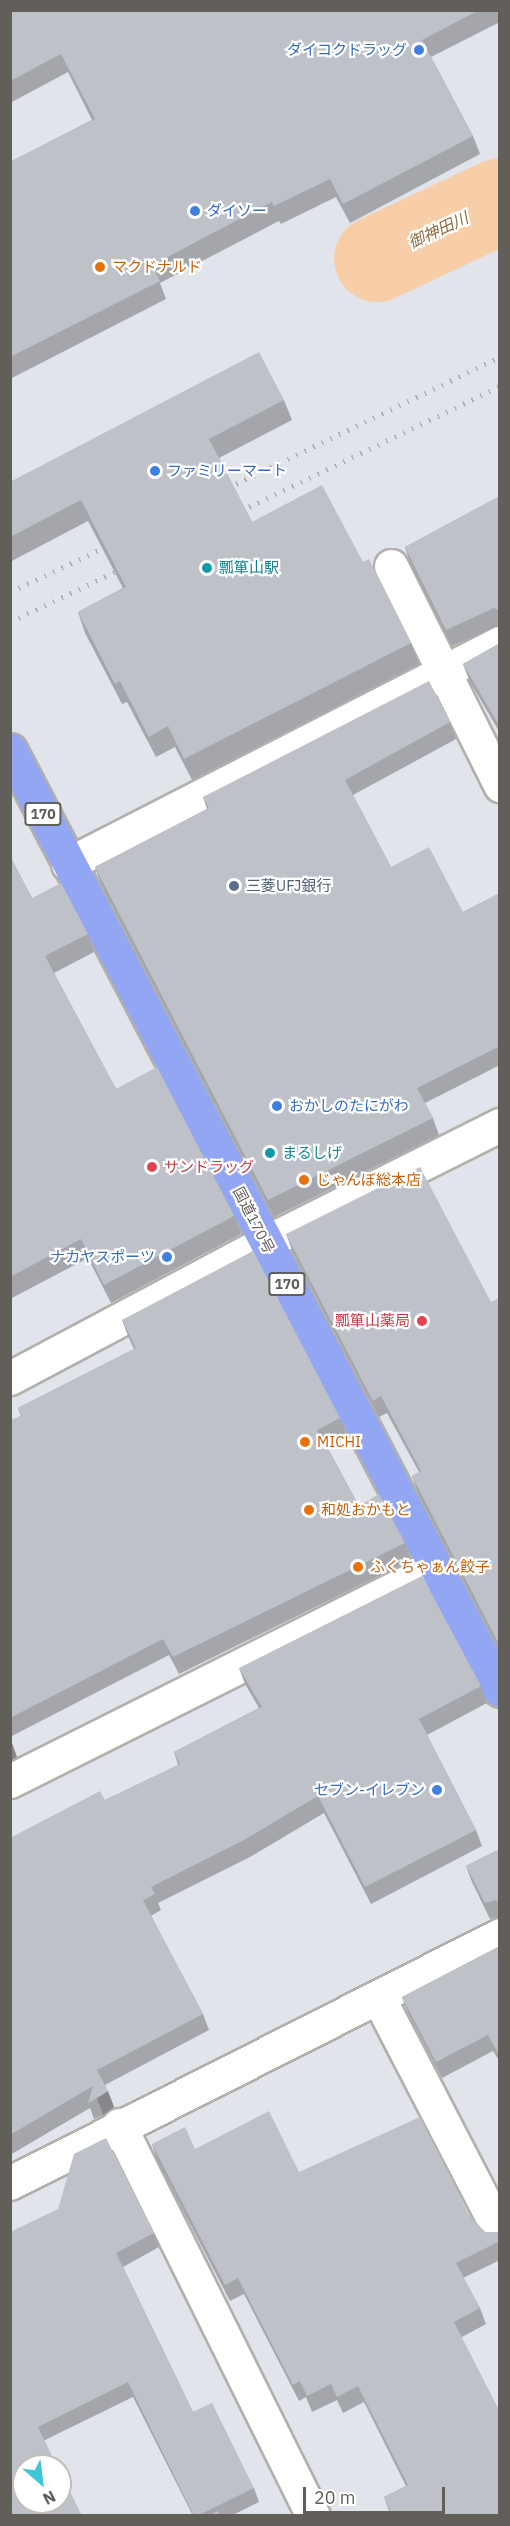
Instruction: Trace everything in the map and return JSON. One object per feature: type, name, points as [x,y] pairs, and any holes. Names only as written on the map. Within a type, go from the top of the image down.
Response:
[{"type":"highway","name":"国道170号","points":[[10,750],[434,1569],[500,1690]]},
{"type":"street","points":[[391,566],[441,672],[500,785]]},
{"type":"street","points":[[68,864],[500,643]]},
{"type":"street","points":[[10,1378],[266,1242],[500,1125]]},
{"type":"street","points":[[10,1781],[434,1569]]},
{"type":"street","points":[[10,2183],[500,1935]]},
{"type":"street","points":[[378,1997],[500,2232]]},
{"type":"street","points":[[119,2126],[313,2516]]},
{"type":"building","points":[[10,10],[479,10],[422,40],[473,136],[343,204],[330,179],[274,206],[272,202],[152,265],[160,281],[10,357],[10,162],[95,119],[61,54],[10,81]]},
{"type":"building","name":"瓢箪山駅","points":[[259,352],[284,400],[209,439],[252,522],[322,485],[363,562],[369,559],[411,643],[184,759],[168,726],[149,737],[120,681],[115,684],[78,612],[126,587],[81,500],[10,537],[10,482]]},
{"type":"building","points":[[500,496],[500,611],[494,608],[446,630],[405,547]]},
{"type":"building","points":[[500,643],[500,727],[463,664]]},
{"type":"building","points":[[429,681],[450,722],[345,780],[391,867],[429,847],[463,912],[500,893],[500,1046],[417,1088],[433,1118],[268,1200],[95,867],[209,808],[203,797]]},
{"type":"building","points":[[10,856],[32,898],[61,883],[88,934],[45,956],[116,1089],[157,1067],[234,1216],[104,1285],[81,1239],[10,1277]]},
{"type":"building","points":[[420,1167],[491,1302],[500,1298],[500,1646],[412,1476],[421,1471],[381,1396],[373,1401],[286,1234]]},
{"type":"building","points":[[253,1251],[340,1418],[317,1430],[359,1506],[379,1494],[405,1543],[173,1657],[163,1639],[10,1718],[10,1421],[22,1415],[18,1408],[136,1348],[122,1320]]},
{"type":"building","points":[[422,1576],[481,1686],[419,1719],[476,1830],[365,1887],[318,1796],[244,1840],[151,1887],[155,1894],[143,1900],[203,2014],[97,2070],[108,2091],[97,2098],[88,2103],[93,2086],[10,2135],[10,1838],[100,1791],[105,1800],[180,1764],[174,1752],[262,1707],[239,1668]]},
{"type":"building","points":[[500,1849],[500,1903],[496,1900],[485,1903],[466,1866]]},
{"type":"building","points":[[500,1946],[500,2057],[488,2035],[436,2062],[402,1997]]},
{"type":"building","points":[[269,2111],[299,2172],[420,2117],[469,2215],[485,2232],[500,2232],[500,2241],[456,2263],[480,2308],[454,2322],[500,2412],[500,2516],[393,2516],[384,2497],[408,2485],[358,2386],[337,2397],[331,2384],[307,2396],[300,2381],[293,2385],[238,2278],[225,2285],[152,2144],[185,2127],[195,2149]]},
{"type":"building","points":[[106,2138],[154,2233],[116,2253],[193,2412],[212,2403],[254,2488],[197,2516],[194,2516],[128,2382],[38,2427],[51,2454],[12,2454],[12,2514],[72,2514],[72,2496],[82,2516],[10,2516],[10,2232],[58,2209],[74,2154]]},
{"type":"building","points":[[218,2511],[220,2516],[208,2516]]},
{"type":"waterway","name":"御神田川","points":[[377,259],[500,201]]},
{"type":"railway","points":[[219,492],[500,357]]},
{"type":"railway","points":[[232,515],[500,386]]},
{"type":"railway","points":[[10,592],[116,542]]},
{"type":"railway","points":[[10,622],[129,565]]},
{"type":"place","name":"ダイコクドラッグ","points":[[419,50]]},
{"type":"place","name":"ダイソー","points":[[195,211]]},
{"type":"place","name":"マクドナルド","points":[[100,267]]},
{"type":"place","name":"ファミリーマート","points":[[155,471]]},
{"type":"place","name":"瓢箪山駅","points":[[207,568]]},
{"type":"place","name":"三菱UFJ銀行","points":[[234,886]]},
{"type":"place","name":"おかしのたにがわ","points":[[277,1106]]},
{"type":"place","name":"まるしげ","points":[[270,1153]]},
{"type":"place","name":"サンドラッグ","points":[[152,1167]]},
{"type":"place","name":"じゃんぼ総本店","points":[[304,1180]]},
{"type":"place","name":"ナカヤスポーツ","points":[[167,1257]]},
{"type":"place","name":"瓢箪山薬局","points":[[422,1321]]},
{"type":"place","name":"MICHI","points":[[305,1442]]},
{"type":"place","name":"和処おかもと","points":[[309,1510]]},
{"type":"place","name":"ふくちゃぁん餃子","points":[[358,1567]]},
{"type":"place","name":"セブン-イレブン","points":[[437,1790]]}]
